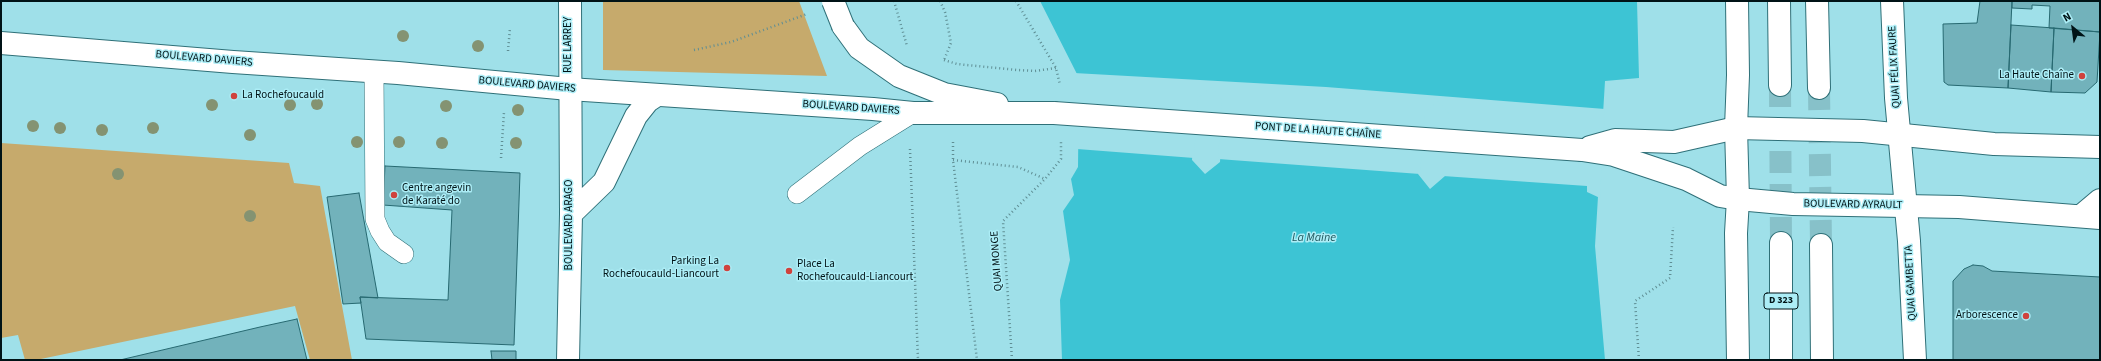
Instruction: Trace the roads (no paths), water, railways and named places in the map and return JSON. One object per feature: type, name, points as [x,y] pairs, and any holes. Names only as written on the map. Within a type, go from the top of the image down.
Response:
[{"type":"main road","name":"RUE LARREY","points":[[569,89],[570,1]]},
{"type":"main road","points":[[833,1],[843,26],[859,48],[899,76],[944,94],[1045,112]]},
{"type":"main road","points":[[1737,1],[1738,75],[1736,128],[1738,199],[1736,233],[1738,360]]},
{"type":"main road","points":[[1779,1],[1780,85]]},
{"type":"main road","points":[[1817,1],[1819,88]]},
{"type":"main road","name":"QUAI FÉLIX FAURE","points":[[1892,1],[1898,134],[1906,206]]},
{"type":"main road","name":"BOULEVARD DAVIERS","points":[[1,43],[233,62],[374,71],[569,89],[873,108],[913,113],[1045,112]]},
{"type":"main road","name":"BOULEVARD ARAGO","points":[[568,360],[571,214],[569,89]]},
{"type":"main road","points":[[571,214],[604,182],[636,116],[648,101],[657,95]]},
{"type":"main road","name":"PONT DE LA HAUTE CHAÎNE","points":[[1045,112],[1582,150],[1615,148]]},
{"type":"main road","points":[[1615,148],[1674,142],[1736,128],[1898,134],[1994,144],[2100,147]]},
{"type":"main road","name":"BOULEVARD AYRAULT","points":[[1615,148],[1686,179],[1720,196],[1738,199],[1793,204],[1959,207],[2091,217]]},
{"type":"main road","points":[[2091,217],[2100,200]]},
{"type":"main road","name":"QUAI GAMBETTA","points":[[1906,206],[1914,360]]},
{"type":"main road","name":"D 323","points":[[1781,243],[1781,360]]},
{"type":"main road","points":[[1821,245],[1822,360]]},
{"type":"lane","points":[[374,71],[375,219],[387,242],[404,254]]},
{"type":"lane","points":[[797,194],[860,146],[913,113]]},
{"type":"water","name":"La Maine","points":[[1040,1],[1637,1],[1639,78],[1605,81],[1595,246],[1605,360],[1062,360],[1060,300],[1070,260],[1063,211],[1074,195],[1071,179],[1078,167],[1079,78]],"holes":[[[1211,84],[1224,99],[1220,162],[1205,174],[1192,160],[1196,97]],[[1438,98],[1451,114],[1445,176],[1430,189],[1418,174],[1423,111]]]},
{"type":"tunnel","points":[[1780,85],[1781,243]]},
{"type":"tunnel","points":[[1819,88],[1821,245]]},
{"type":"place","name":"La Haute Chaîne","points":[[2082,76]]},
{"type":"place","name":"La Rochefoucauld","points":[[234,96]]},
{"type":"place","name":"Centre angevin de Karaté do","points":[[394,195]]},
{"type":"place","name":"Parking La Rochefoucauld-Liancourt","points":[[727,268]]},
{"type":"place","name":"Place La Rochefoucauld-Liancourt","points":[[789,271]]},
{"type":"place","name":"Arborescence","points":[[2026,316]]}]
